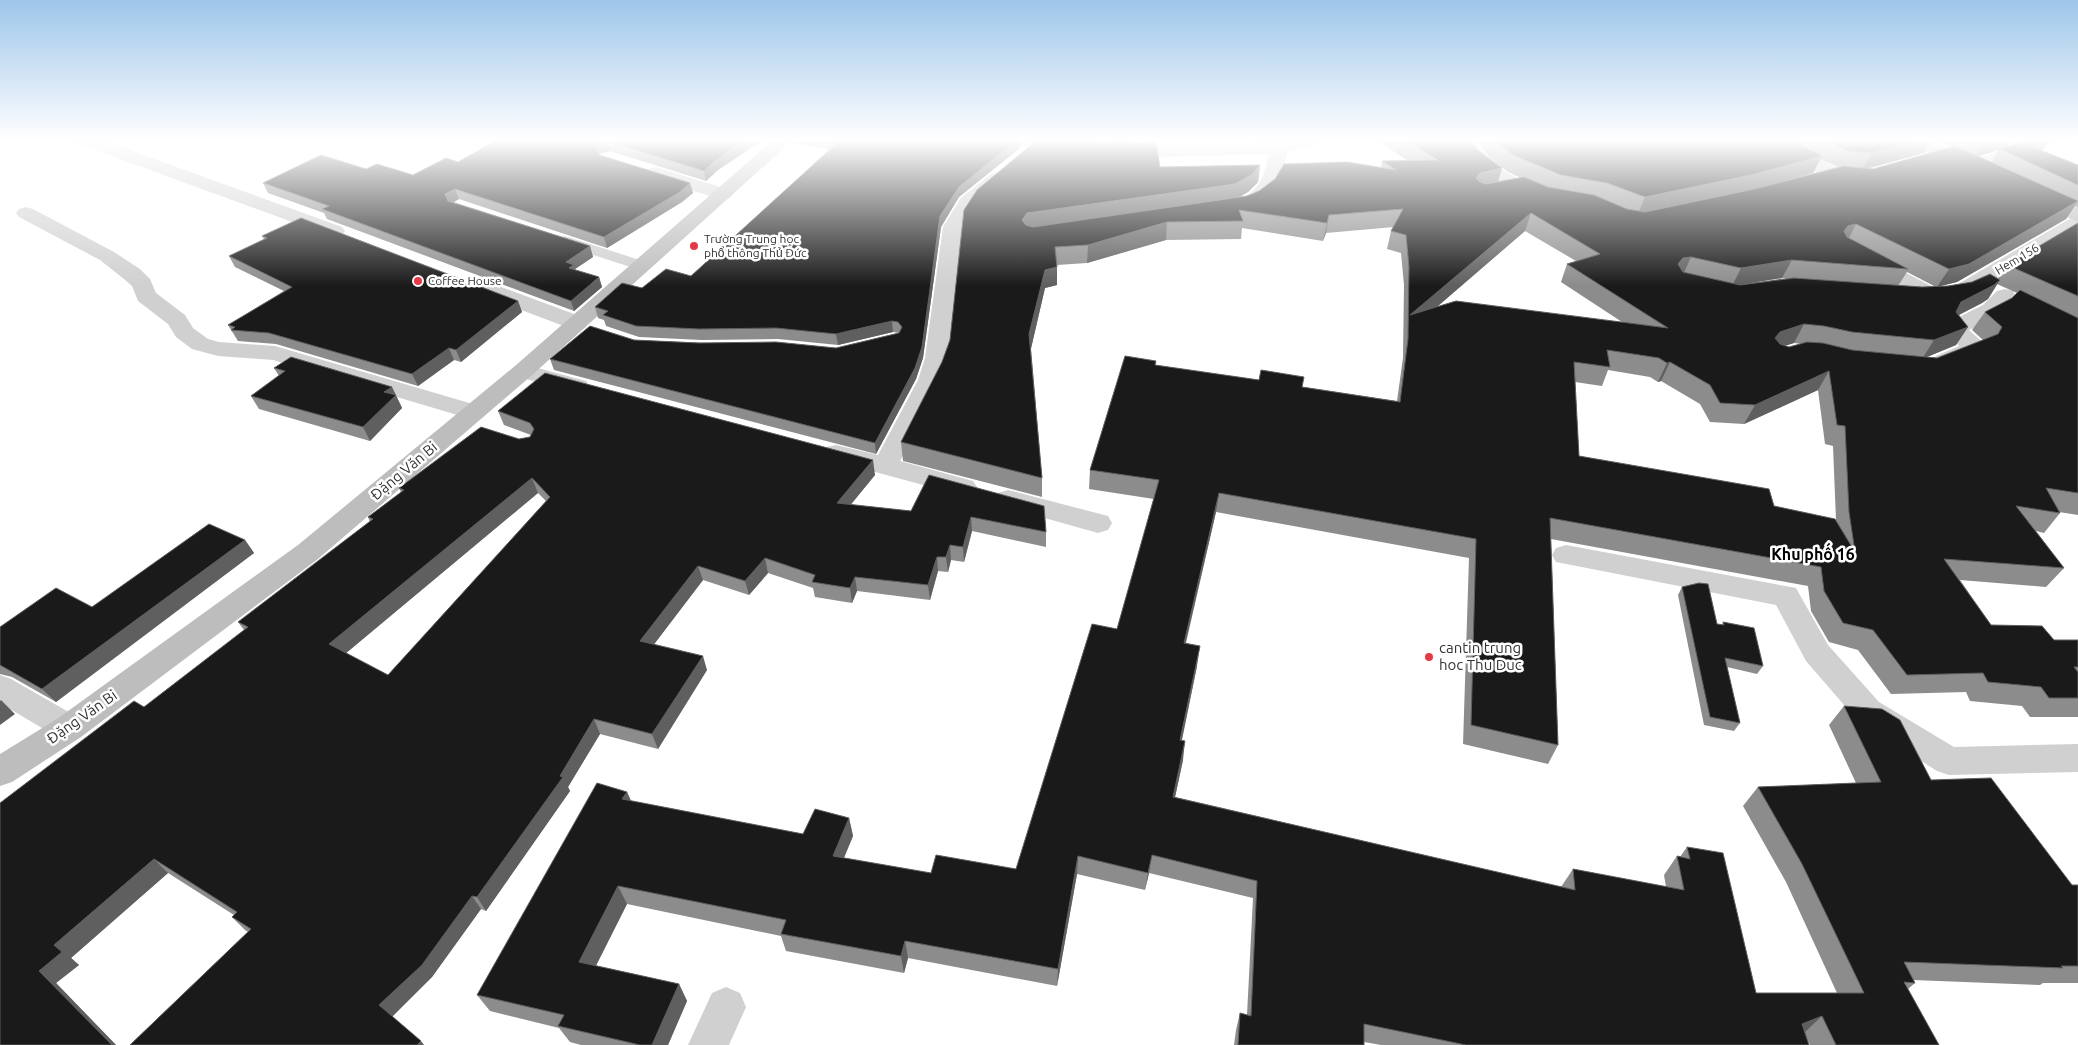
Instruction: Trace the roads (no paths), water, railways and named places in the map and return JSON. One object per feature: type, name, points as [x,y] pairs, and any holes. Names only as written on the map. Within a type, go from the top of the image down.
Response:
[{"type":"main road","name":"Đặng Văn Bi","points":[[0,772],[69,728],[308,552],[476,421],[523,371],[586,326],[643,266],[729,189]]},
{"type":"main road","points":[[2025,190],[2078,216]]},
{"type":"street","points":[[218,189],[350,237]]},
{"type":"street","points":[[706,189],[723,194]]},
{"type":"street","points":[[885,466],[930,380],[937,358],[953,227],[968,202],[986,189]]},
{"type":"street","points":[[1223,211],[1253,201],[1267,189]]},
{"type":"street","points":[[1524,189],[1557,200]]},
{"type":"street","points":[[26,212],[107,256],[132,274],[142,284],[146,296],[177,320],[184,332],[200,344],[218,349],[275,353],[476,421]]},
{"type":"street","name":"Hem 156","points":[[1896,297],[1934,296],[1965,290],[2078,222]]},
{"type":"street","points":[[1855,255],[1934,296]]},
{"type":"street","points":[[468,282],[586,326]]},
{"type":"street","points":[[1926,368],[1976,347],[1960,335],[1957,330],[1959,326],[2013,300],[1978,282]]},
{"type":"street","points":[[523,371],[598,391]]},
{"type":"street","points":[[815,448],[1098,523]]},
{"type":"street","points":[[1566,555],[1786,596],[1817,653],[1868,712],[1949,760],[2078,758]]},
{"type":"street","points":[[0,688],[69,728]]},
{"type":"street","points":[[708,1045],[726,1007]]},
{"type":"lane","points":[[1497,192],[1517,189]]},
{"type":"lane","points":[[550,236],[643,266]]},
{"type":"place","name":"Trường Trung học phổ thông Thủ Đức","points":[[694,246]]},
{"type":"place","name":"Coffee House","points":[[418,281]]},
{"type":"place","name":"cantin trung hoc Thu Duc","points":[[1429,657]]},
{"type":"district","name":"Khu phố 16","points":[[1813,554]]}]
